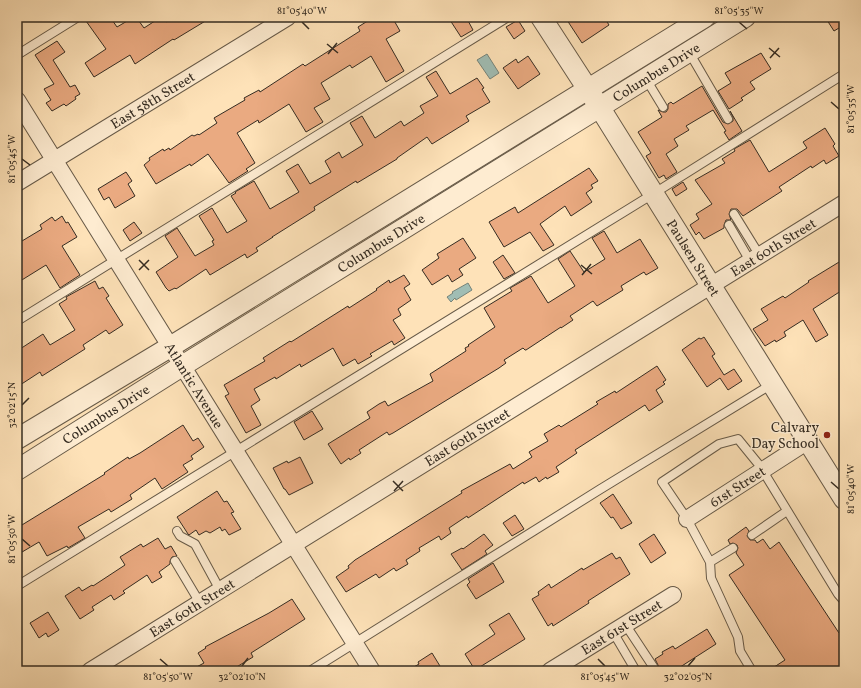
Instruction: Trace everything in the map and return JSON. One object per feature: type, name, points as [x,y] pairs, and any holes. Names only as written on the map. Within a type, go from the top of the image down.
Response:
[{"type":"street","name":"East 58th Street","points":[[17,183],[288,17]]},
{"type":"street","name":"Paulsen Street","points":[[541,17],[600,108],[844,499]]},
{"type":"street","name":"Columbus Drive","points":[[17,439],[170,347],[705,17]]},
{"type":"street","name":"Columbus Drive","points":[[17,470],[745,17]]},
{"type":"street","name":"Atlantic Avenue","points":[[17,100],[372,671]]},
{"type":"street","name":"East 60th Street","points":[[90,671],[844,203]]},
{"type":"street","name":"61st Street","points":[[687,519],[808,441]]},
{"type":"street","name":"East 61st Street","points":[[550,671],[673,594]]},
{"type":"lane","points":[[17,55],[78,17]]},
{"type":"lane","points":[[17,321],[508,17]]},
{"type":"lane","points":[[689,52],[728,119]]},
{"type":"lane","points":[[17,586],[653,194],[844,74]]},
{"type":"lane","points":[[646,79],[663,107]]},
{"type":"lane","points":[[734,214],[755,258]]},
{"type":"lane","points":[[729,225],[755,258]]},
{"type":"lane","points":[[310,671],[599,490],[772,384]]},
{"type":"lane","points":[[752,671],[740,651],[738,638],[711,578],[710,562],[687,519],[662,482],[719,444],[738,438],[762,470],[838,594],[844,601]]},
{"type":"lane","points":[[752,535],[787,511]]},
{"type":"lane","points":[[177,531],[180,536],[195,544],[220,590]]},
{"type":"lane","points":[[710,562],[733,548]]},
{"type":"lane","points":[[175,561],[200,603]]},
{"type":"lane","points":[[619,628],[636,671]]},
{"type":"lane","points":[[619,628],[656,671]]},
{"type":"water","points":[[487,54],[499,73],[490,79],[477,60]]},
{"type":"water","points":[[468,283],[472,290],[456,300],[455,298],[451,302],[447,297],[453,293],[452,292]]},
{"type":"building","points":[[93,17],[110,17],[117,27],[136,17],[144,28],[161,17],[163,17],[166,22],[173,17],[212,17],[174,40],[173,39],[135,64],[130,55],[94,77],[85,63],[106,49],[86,21]]},
{"type":"building","points":[[374,17],[392,17],[400,31],[386,39],[404,71],[386,82],[371,56],[352,68],[350,65],[321,83],[330,99],[314,108],[323,122],[306,132],[289,104],[259,123],[258,120],[237,133],[255,163],[246,169],[248,171],[229,183],[208,154],[191,166],[190,164],[156,184],[144,165],[150,160],[149,158],[163,149],[164,151],[169,148],[170,150],[192,135],[199,135],[217,123],[214,118],[245,100],[244,98],[259,90],[260,92],[303,64],[305,66],[360,31],[358,27]]},
{"type":"building","points":[[448,17],[466,17],[473,30],[461,37]]},
{"type":"building","points":[[565,17],[604,17],[609,25],[582,43]]},
{"type":"building","points":[[825,17],[844,17],[844,25],[834,31]]},
{"type":"building","points":[[518,20],[525,31],[514,39],[506,27]]},
{"type":"building","points":[[57,41],[65,52],[53,60],[70,87],[75,85],[80,94],[66,106],[64,104],[52,111],[46,103],[51,100],[44,89],[54,84],[35,55]]},
{"type":"building","points":[[761,53],[771,69],[750,82],[755,89],[741,98],[743,100],[729,109],[718,91],[731,83],[725,73]]},
{"type":"building","points":[[528,56],[540,74],[518,89],[503,68],[516,59],[518,63]]},
{"type":"building","points":[[436,71],[450,94],[477,78],[484,88],[482,89],[490,102],[466,116],[469,121],[432,144],[427,137],[397,159],[357,183],[356,181],[314,207],[315,210],[256,248],[258,251],[247,258],[245,254],[210,275],[206,269],[176,289],[175,288],[169,291],[166,288],[156,272],[178,257],[165,236],[177,228],[195,256],[214,245],[212,241],[214,240],[199,216],[212,208],[227,233],[247,221],[231,196],[254,181],[270,209],[299,192],[286,171],[298,164],[310,184],[331,172],[325,161],[339,152],[342,158],[363,145],[350,123],[362,116],[375,138],[401,121],[404,126],[424,113],[420,106],[438,96],[426,77]]},
{"type":"building","points":[[702,86],[723,122],[728,124],[733,121],[730,111],[742,131],[729,140],[724,132],[726,131],[713,110],[686,126],[689,130],[674,139],[678,146],[666,154],[677,172],[666,179],[664,175],[659,178],[646,156],[651,153],[638,132],[662,117],[658,110],[666,112],[668,109],[668,104],[671,102],[673,104]]},
{"type":"building","points":[[825,128],[835,144],[833,146],[839,156],[826,164],[824,160],[812,168],[811,166],[779,187],[782,191],[743,216],[737,209],[731,209],[729,214],[731,220],[726,220],[724,228],[704,239],[699,232],[696,235],[690,225],[699,219],[696,214],[712,204],[695,180],[725,163],[722,159],[735,151],[734,149],[750,140],[769,172],[807,148],[803,142]]},
{"type":"building","points":[[589,168],[598,181],[591,185],[593,188],[586,193],[592,202],[571,216],[565,206],[540,224],[554,245],[543,251],[530,232],[504,247],[489,222],[515,207],[518,213]]},
{"type":"building","points":[[126,172],[132,181],[128,184],[135,196],[115,208],[109,197],[104,200],[98,189]]},
{"type":"building","points":[[683,182],[687,189],[676,196],[672,189]]},
{"type":"building","points":[[62,216],[66,223],[68,222],[77,237],[62,246],[80,275],[60,288],[46,265],[17,283],[17,244],[42,229],[40,225],[52,217],[55,221]]},
{"type":"building","points":[[134,222],[142,233],[130,241],[123,230]]},
{"type":"building","points":[[604,231],[617,253],[640,239],[658,268],[646,275],[644,272],[621,286],[623,290],[597,306],[593,301],[570,316],[573,320],[561,328],[526,350],[523,348],[504,360],[506,363],[499,368],[393,433],[389,435],[387,432],[359,450],[361,453],[350,460],[349,458],[341,464],[328,444],[370,418],[367,412],[379,404],[385,401],[388,406],[433,381],[430,374],[466,351],[465,348],[469,346],[468,345],[495,327],[484,308],[512,291],[510,288],[531,276],[548,303],[575,286],[558,259],[570,251],[584,272],[605,259],[592,238]]},
{"type":"building","points":[[463,238],[476,258],[459,269],[463,275],[452,282],[448,275],[432,285],[422,270],[439,258],[437,254]]},
{"type":"building","points":[[503,255],[515,273],[504,279],[493,262]]},
{"type":"building","points":[[844,259],[844,289],[813,309],[828,335],[816,342],[803,320],[784,332],[786,336],[765,346],[753,329],[768,320],[761,309],[783,296],[785,298],[809,282],[808,281]]},
{"type":"building","points":[[404,275],[410,284],[404,288],[411,300],[398,309],[401,315],[393,320],[405,338],[394,345],[392,341],[370,354],[372,356],[358,364],[355,359],[343,366],[333,348],[301,367],[300,364],[276,379],[275,377],[254,389],[260,400],[251,406],[261,425],[246,433],[225,396],[229,394],[224,385],[265,361],[263,358],[290,341],[291,342],[348,306],[349,308],[377,290],[376,289],[389,280],[390,283]]},
{"type":"building","points":[[95,281],[99,289],[103,287],[109,296],[106,298],[123,325],[109,334],[106,330],[83,345],[85,349],[42,376],[40,372],[17,387],[17,351],[43,334],[50,345],[75,330],[59,304],[67,299],[66,297]]},
{"type":"building","points":[[704,337],[715,354],[712,356],[724,375],[734,369],[742,381],[728,390],[720,378],[707,387],[682,350],[699,338],[701,339]]},
{"type":"building","points":[[657,366],[666,380],[663,382],[665,384],[656,390],[663,402],[649,411],[645,405],[575,450],[577,453],[556,467],[559,472],[547,479],[546,477],[539,482],[536,477],[524,484],[523,482],[468,518],[467,516],[449,528],[451,533],[441,540],[439,536],[419,548],[420,551],[406,560],[408,564],[396,571],[394,568],[379,578],[376,574],[346,592],[336,577],[349,568],[348,566],[355,560],[462,493],[461,491],[510,464],[513,469],[532,457],[529,452],[548,441],[544,434],[559,425],[561,427],[598,404],[596,402],[615,391],[616,393]]},
{"type":"building","points":[[312,411],[323,429],[304,440],[294,422]]},
{"type":"building","points":[[183,425],[193,441],[198,438],[204,447],[191,456],[193,459],[183,465],[188,472],[162,489],[155,478],[130,495],[132,499],[111,512],[109,509],[78,527],[85,538],[68,548],[67,546],[47,556],[39,542],[17,555],[17,528],[105,474],[104,473],[128,457],[129,459],[140,453]]},
{"type":"building","points":[[300,457],[313,483],[289,495],[284,489],[273,468],[287,461],[288,463]]},
{"type":"building","points":[[217,491],[224,502],[227,501],[234,512],[231,513],[241,529],[229,535],[225,529],[222,531],[220,527],[210,533],[206,531],[199,535],[196,530],[189,535],[177,517]]},
{"type":"building","points":[[613,494],[632,523],[621,529],[613,517],[611,518],[600,503]]},
{"type":"building","points":[[515,515],[524,529],[512,536],[503,523]]},
{"type":"building","points":[[746,527],[749,531],[747,536],[750,540],[755,540],[757,543],[763,539],[770,549],[779,542],[839,633],[844,630],[844,671],[768,671],[785,660],[729,575],[744,565],[736,553],[738,548],[737,545],[733,543],[730,544],[728,540]]},
{"type":"building","points":[[484,534],[493,545],[485,551],[487,554],[462,570],[451,554],[462,548],[463,549]]},
{"type":"building","points":[[654,534],[666,553],[651,563],[639,544]]},
{"type":"building","points":[[158,538],[165,549],[171,546],[177,556],[172,557],[170,564],[159,572],[162,577],[152,583],[147,575],[123,591],[125,593],[114,600],[111,595],[92,607],[94,610],[80,619],[65,596],[79,587],[82,591],[92,585],[93,586],[125,565],[120,557],[141,544],[143,547]]},
{"type":"building","points":[[612,553],[616,559],[620,557],[630,574],[553,626],[552,623],[548,626],[532,599],[539,595],[538,592],[549,584],[551,588],[582,568],[583,570]]},
{"type":"building","points":[[493,563],[504,582],[476,599],[467,585],[470,582],[468,579]]},
{"type":"building","points":[[292,599],[305,619],[251,653],[253,657],[230,671],[189,671],[204,663],[198,653],[206,648],[205,647]]},
{"type":"building","points":[[48,612],[59,630],[48,637],[46,633],[39,638],[30,623]]},
{"type":"building","points":[[509,613],[525,639],[475,670],[465,654],[495,634],[489,625]]},
{"type":"building","points":[[707,629],[716,644],[674,671],[661,671],[655,659],[663,654],[662,652],[673,646],[675,649]]},
{"type":"building","points":[[432,653],[443,671],[407,671],[419,664],[418,662]]},
{"type":"place","name":"Calvary Day School","points":[[827,435]]}]
